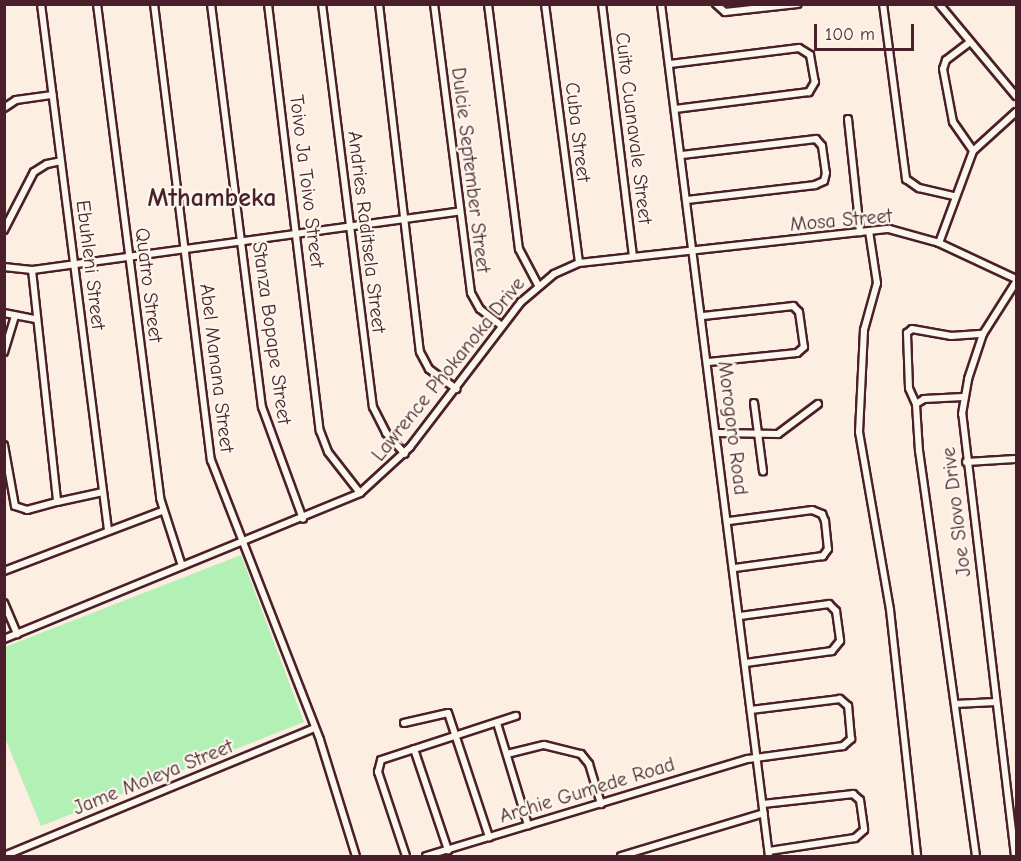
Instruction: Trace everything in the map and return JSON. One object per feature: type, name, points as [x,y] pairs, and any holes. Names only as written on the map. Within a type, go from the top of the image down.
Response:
[{"type":"street","name":"Ebuhleni Street","points":[[41,4],[108,530]]},
{"type":"street","name":"Quatro Street","points":[[97,4],[162,511],[182,566]]},
{"type":"street","name":"Abel Manana Street","points":[[154,4],[208,447],[241,543],[315,728],[357,856]]},
{"type":"street","name":"Stanza Bopape Street","points":[[211,4],[265,420],[303,519]]},
{"type":"street","name":"Toivo Ja Toivo Street","points":[[267,4],[298,234],[320,431],[328,452],[360,493]]},
{"type":"street","name":"Andries Raditsela Street","points":[[322,4],[375,415],[405,454]]},
{"type":"street","points":[[378,4],[420,352],[429,369],[456,389]]},
{"type":"street","name":"Dulcie September Street","points":[[434,4],[458,212],[471,293],[480,309],[502,326]]},
{"type":"street","points":[[488,4],[519,249],[538,285]]},
{"type":"street","name":"Cuba Street","points":[[545,4],[579,263]]},
{"type":"street","name":"Cuito Cuanavale Street","points":[[602,4],[633,256]]},
{"type":"street","name":"Morogoro Road","points":[[661,4],[703,316],[769,854]]},
{"type":"street","points":[[716,4],[725,12],[798,4]]},
{"type":"street","points":[[884,4],[906,179],[919,188],[953,196]]},
{"type":"street","points":[[939,4],[1017,96]]},
{"type":"street","points":[[970,42],[946,60],[943,69],[953,122],[973,151]]},
{"type":"street","points":[[670,64],[799,48],[810,55],[815,82],[809,92],[675,109]]},
{"type":"street","points":[[4,108],[16,100],[53,95]]},
{"type":"street","points":[[939,243],[953,196],[973,151],[1017,112]]},
{"type":"street","points":[[848,118],[860,232]]},
{"type":"street","points":[[682,155],[816,139],[822,146],[826,173],[824,181],[815,185],[688,200]]},
{"type":"street","points":[[4,230],[34,172],[43,165],[61,161]]},
{"type":"street","points":[[4,267],[32,270],[350,229],[458,212]]},
{"type":"street","name":"Mosa Street","points":[[694,251],[869,231],[899,230],[939,243],[1017,281]]},
{"type":"street","points":[[869,231],[878,284],[862,342],[859,432],[890,610],[917,856]]},
{"type":"street","name":"Lawrence Phokanoka Drive","points":[[4,639],[303,519],[360,493],[405,454],[502,326],[538,285],[579,263],[694,251]]},
{"type":"street","points":[[32,270],[35,319],[57,502]]},
{"type":"street","name":"Joe Slovo Drive","points":[[1015,856],[966,462],[963,397],[984,334],[1017,281]]},
{"type":"street","points":[[703,316],[793,306],[799,312],[804,347],[797,353],[708,362]]},
{"type":"street","points":[[4,313],[35,319]]},
{"type":"street","points":[[4,352],[15,316]]},
{"type":"street","points":[[976,856],[919,451],[916,404],[908,381],[908,330],[956,336],[984,334]]},
{"type":"street","points":[[916,404],[924,399],[963,397]]},
{"type":"street","points":[[754,403],[764,471]]},
{"type":"street","points":[[717,433],[759,435],[784,432],[804,411],[818,404]]},
{"type":"street","points":[[4,445],[15,506],[27,510],[103,492]]},
{"type":"street","points":[[966,462],[1017,459]]},
{"type":"street","points":[[729,521],[812,510],[820,512],[825,521],[828,549],[824,556],[735,568]]},
{"type":"street","points":[[4,571],[162,511]]},
{"type":"street","points":[[4,603],[16,634]]},
{"type":"street","points":[[740,616],[831,605],[837,613],[840,642],[832,651],[746,663]]},
{"type":"street","name":"Archie Gumede Road","points":[[426,856],[758,757],[845,745],[852,735],[849,709],[844,700],[834,699],[751,710]]},
{"type":"street","points":[[955,704],[996,702]]},
{"type":"street","points":[[404,723],[446,712],[489,837]]},
{"type":"street","points":[[406,856],[378,772],[381,760],[516,716]]},
{"type":"street","points":[[497,723],[528,825]]},
{"type":"street","name":"Jame Moleya Street","points":[[4,856],[315,728]]},
{"type":"street","points":[[507,754],[544,745],[580,754],[589,764],[601,804]]},
{"type":"street","points":[[414,749],[448,850]]},
{"type":"street","points":[[764,804],[853,794],[860,800],[864,830],[855,838],[769,854]]},
{"type":"street","points":[[621,856],[764,813]]},
{"type":"green space","points":[[241,555],[304,722],[41,826],[5,738],[5,647]]},
{"type":"district","name":"Mthambeka","points":[[212,199]]}]
